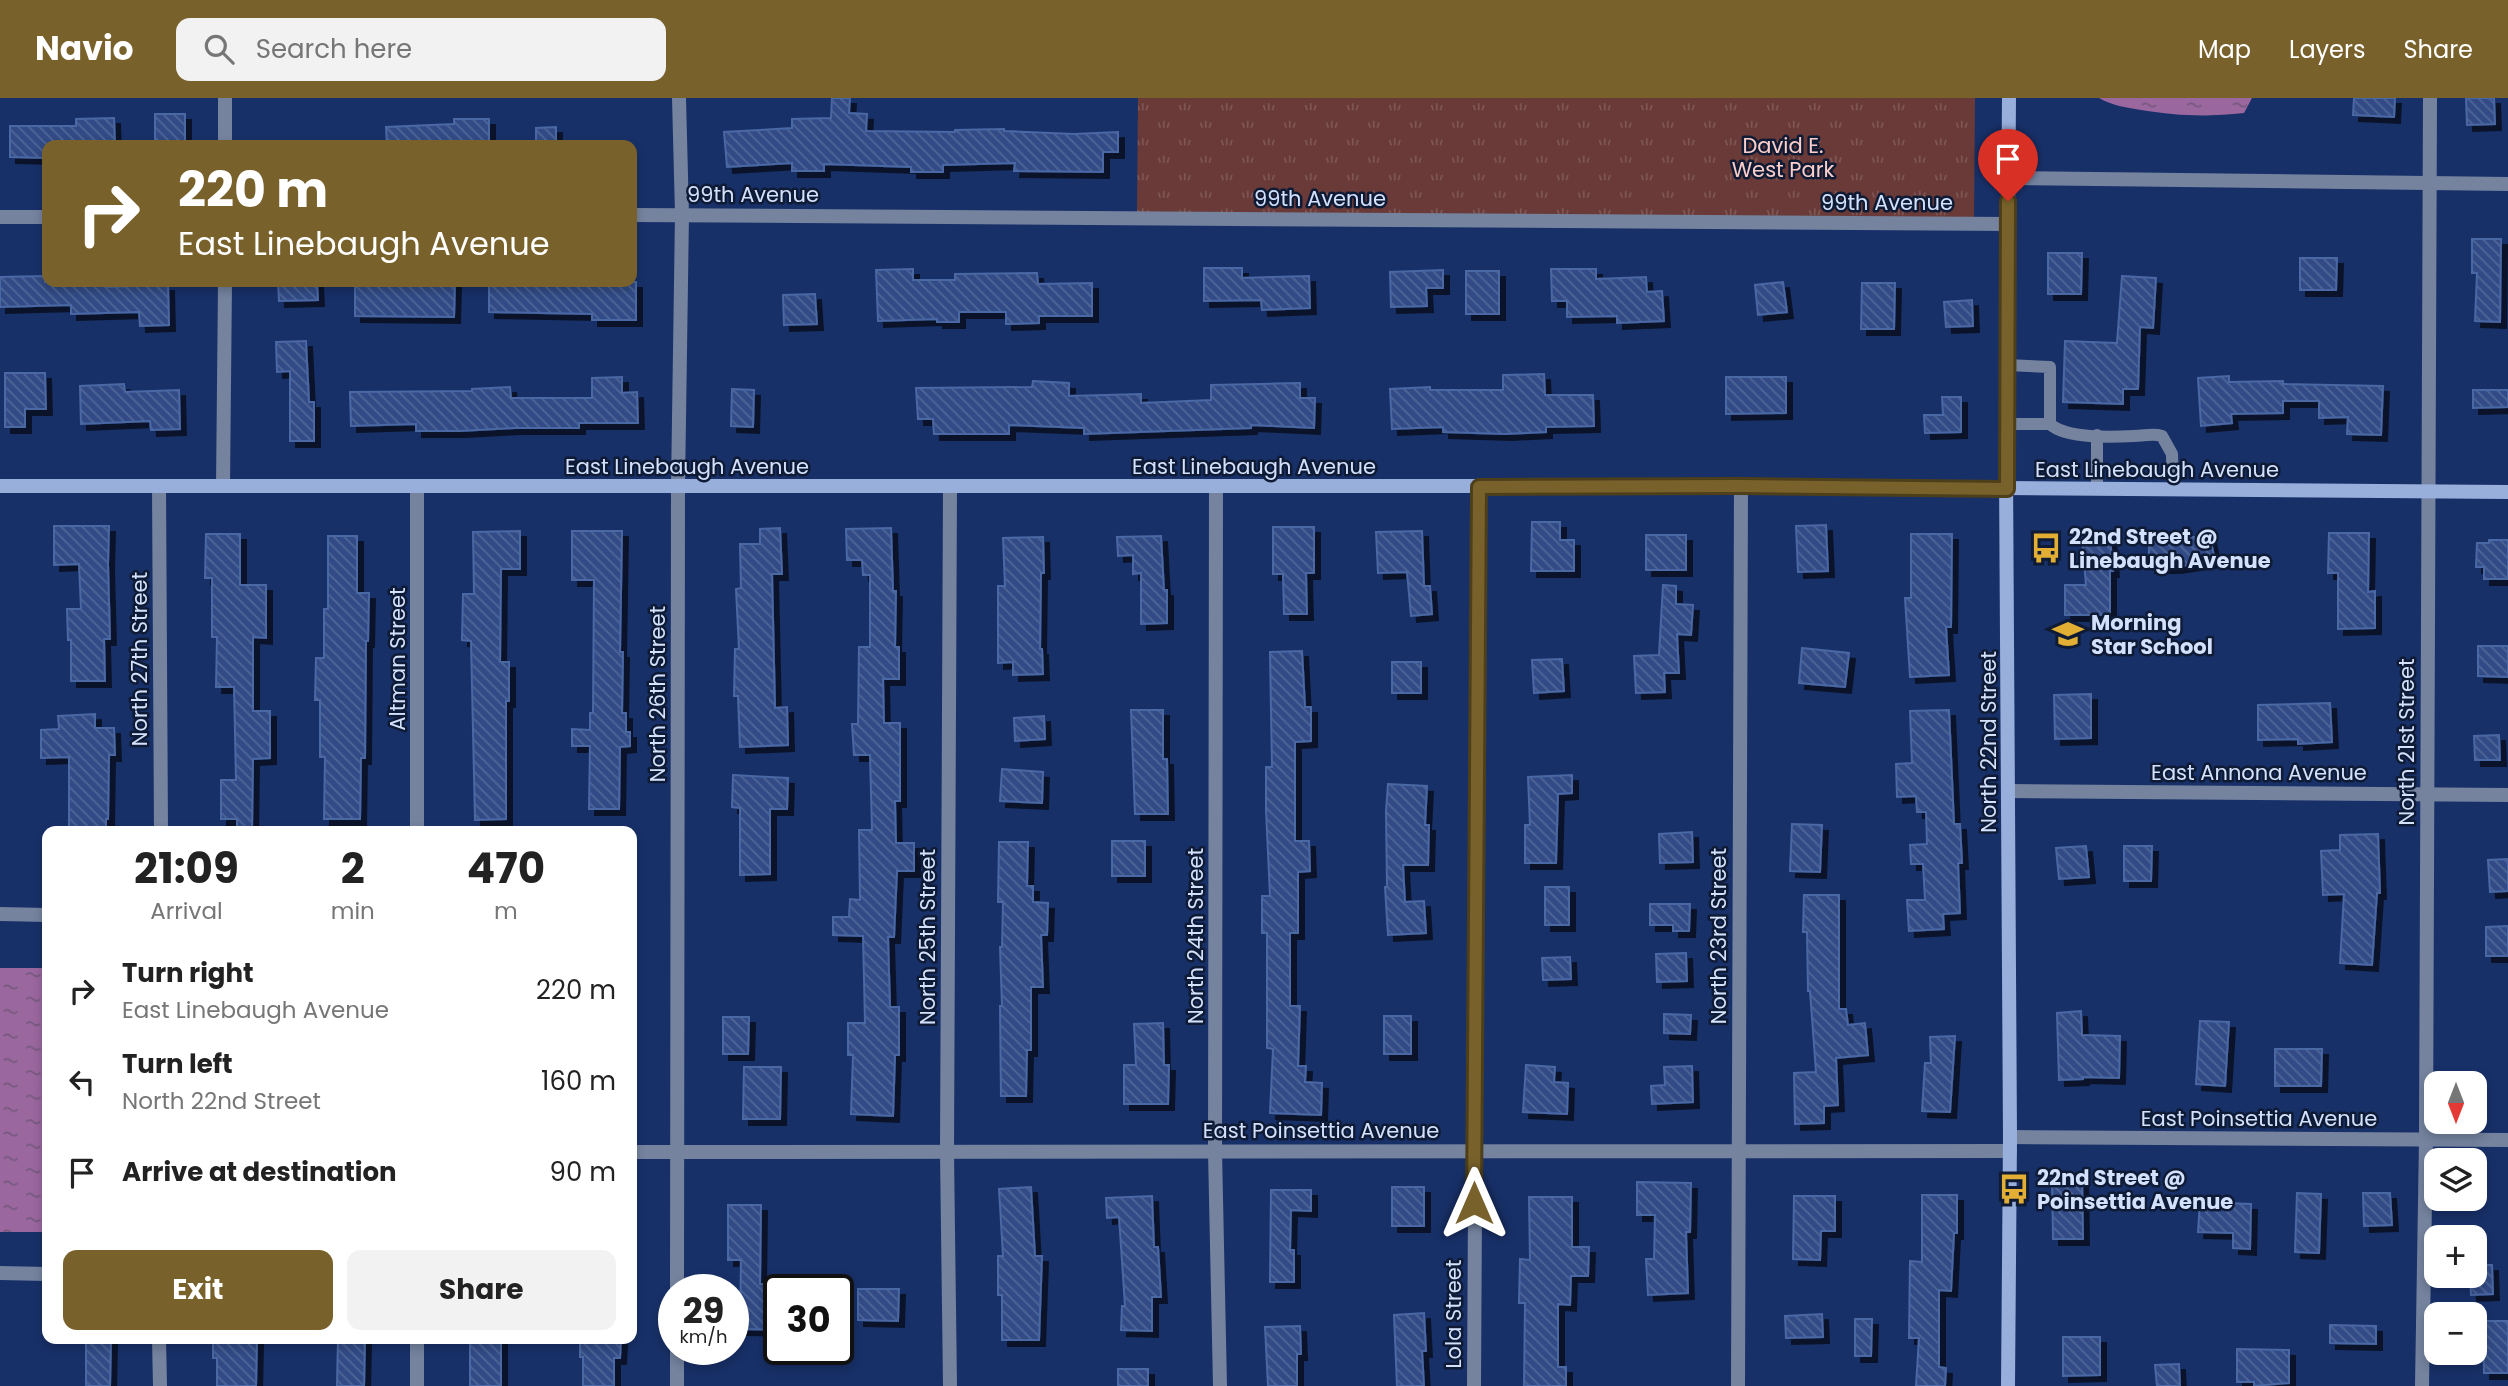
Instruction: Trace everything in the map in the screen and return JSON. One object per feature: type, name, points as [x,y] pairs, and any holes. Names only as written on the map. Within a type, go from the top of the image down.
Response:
[{"type":"street","points":[[225,98],[225,140]]},
{"type":"street","name":"North 26th Street","points":[[677,1274],[678,487],[682,214],[679,98]]},
{"type":"street","name":"North 22nd Street","points":[[2008,1386],[2010,1144],[2007,365],[2010,98]]},
{"type":"street","name":"North 21st Street","points":[[2422,1386],[2426,1140],[2430,98]]},
{"type":"street","points":[[2009,178],[2508,184]]},
{"type":"street","name":"99th Avenue","points":[[637,215],[2008,225]]},
{"type":"street","points":[[0,217],[42,217]]},
{"type":"street","points":[[223,486],[225,287]]},
{"type":"street","name":"East Linebaugh Avenue","points":[[0,486],[1741,486],[2508,492]]},
{"type":"street","name":"North 27th Street","points":[[159,486],[161,826]]},
{"type":"street","name":"Altman Street","points":[[417,486],[417,826]]},
{"type":"street","name":"North 23rd Street","points":[[1738,1386],[1741,486]]},
{"type":"street","name":"North 25th Street","points":[[950,487],[947,1152],[950,1386]]},
{"type":"street","name":"North 24th Street","points":[[1216,487],[1215,1151],[1220,1386]]},
{"type":"street","name":"Lola Street","points":[[1474,1386],[1479,487]]},
{"type":"street","name":"East Annona Avenue","points":[[2009,792],[2508,795]]},
{"type":"street","points":[[0,914],[42,915]]},
{"type":"street","name":"East Poinsettia Avenue","points":[[637,1152],[1738,1150],[2010,1144],[2508,1140]]},
{"type":"street","points":[[0,1273],[42,1274]]},
{"type":"street","points":[[159,1344],[160,1386]]},
{"type":"street","points":[[417,1344],[417,1386]]},
{"type":"street","points":[[677,1365],[677,1386]]},
{"type":"lane","points":[[2007,365],[2050,368],[2050,424]]},
{"type":"lane","points":[[2007,424],[2050,424],[2067,434],[2162,436],[2172,454],[2173,490]]},
{"type":"lane","points":[[2097,435],[2097,489]]},
{"type":"green space","name":"David E. West Park","points":[[1138,98],[1975,98],[1974,218],[1137,212]]},
{"type":"water","points":[[2099,98],[2252,98],[2244,113],[2180,115],[2114,105]]},
{"type":"water","points":[[0,968],[42,968],[42,1232],[0,1232]]},
{"type":"building","points":[[832,98],[850,98],[849,113],[867,114],[866,131],[955,132],[1004,129],[1074,134],[1118,132],[1118,152],[1103,152],[1103,172],[1014,171],[1015,163],[943,165],[943,172],[911,172],[911,167],[824,164],[824,171],[792,171],[792,163],[727,167],[724,132],[792,128],[792,119],[831,118]]},
{"type":"building","points":[[2354,98],[2395,98],[2394,117],[2353,115]]},
{"type":"building","points":[[2466,98],[2494,98],[2495,124],[2467,125]]},
{"type":"building","points":[[155,114],[185,114],[185,140],[155,140]]},
{"type":"building","points":[[114,118],[115,140],[42,140],[42,158],[10,157],[10,126],[76,126],[76,119]]},
{"type":"building","points":[[454,119],[489,119],[489,140],[387,140],[386,127],[454,124]]},
{"type":"building","points":[[556,127],[556,140],[536,140],[536,128]]},
{"type":"building","points":[[2472,239],[2501,239],[2500,322],[2475,321],[2477,273],[2472,273]]},
{"type":"building","points":[[2048,253],[2082,253],[2081,294],[2048,294]]},
{"type":"building","points":[[2300,258],[2337,258],[2336,290],[2300,290]]},
{"type":"building","points":[[1204,268],[1242,268],[1242,278],[1309,276],[1310,308],[1262,310],[1261,300],[1204,301]]},
{"type":"building","points":[[913,269],[913,280],[955,280],[955,274],[1037,273],[1038,284],[1092,283],[1092,316],[1039,316],[1039,323],[1006,324],[1006,312],[959,312],[959,322],[937,322],[937,319],[878,321],[876,270]]},
{"type":"building","points":[[1551,269],[1596,269],[1596,279],[1646,277],[1647,292],[1662,291],[1664,321],[1617,323],[1617,316],[1567,317],[1567,301],[1552,301]]},
{"type":"building","points":[[1443,270],[1443,288],[1426,288],[1427,306],[1391,307],[1390,272]]},
{"type":"building","points":[[1466,271],[1499,271],[1499,314],[1466,314]]},
{"type":"building","points":[[42,276],[42,287],[168,287],[169,325],[140,326],[139,312],[71,314],[71,305],[0,307],[0,277]]},
{"type":"building","points":[[2122,276],[2156,278],[2153,328],[2140,327],[2138,389],[2123,389],[2123,404],[2063,402],[2065,341],[2117,343]]},
{"type":"building","points":[[1783,282],[1787,312],[1758,315],[1755,285]]},
{"type":"building","points":[[1862,283],[1895,283],[1894,329],[1861,329]]},
{"type":"building","points":[[278,287],[317,287],[318,300],[279,301]]},
{"type":"building","points":[[355,287],[455,287],[454,317],[355,316]]},
{"type":"building","points":[[489,287],[636,287],[636,320],[592,320],[592,314],[489,312]]},
{"type":"building","points":[[815,294],[817,324],[784,325],[783,295]]},
{"type":"building","points":[[1972,300],[1973,326],[1946,327],[1944,302]]},
{"type":"building","points":[[306,341],[309,402],[314,402],[314,441],[290,441],[290,371],[277,372],[276,342]]},
{"type":"building","points":[[5,373],[45,373],[46,409],[25,409],[25,427],[5,427]]},
{"type":"building","points":[[1544,374],[1545,395],[1593,395],[1594,426],[1546,427],[1546,432],[1505,434],[1443,432],[1443,427],[1392,429],[1390,389],[1430,387],[1430,390],[1503,390],[1503,375]]},
{"type":"building","points":[[2229,376],[2229,382],[2283,381],[2283,384],[2383,386],[2381,435],[2347,434],[2348,417],[2319,418],[2319,401],[2283,401],[2283,413],[2231,414],[2232,423],[2201,426],[2198,378]]},
{"type":"building","points":[[622,377],[622,393],[637,392],[638,423],[579,423],[579,428],[460,431],[416,431],[416,424],[351,426],[350,392],[472,391],[510,387],[511,398],[592,398],[592,378]]},
{"type":"building","points":[[1726,377],[1786,377],[1786,413],[1726,414]]},
{"type":"building","points":[[1033,381],[1069,383],[1069,396],[1141,394],[1141,403],[1211,400],[1211,385],[1300,383],[1300,398],[1315,398],[1314,428],[1251,425],[1251,428],[1084,434],[1084,428],[1009,425],[1009,434],[934,434],[933,419],[918,419],[916,388],[1032,387]]},
{"type":"building","points":[[124,384],[125,392],[179,390],[180,429],[151,430],[150,421],[81,424],[80,386]]},
{"type":"building","points":[[732,389],[754,390],[753,427],[731,426]]},
{"type":"building","points":[[2473,390],[2508,390],[2508,407],[2473,408]]},
{"type":"building","points":[[1942,397],[1961,397],[1961,432],[1925,433],[1924,415],[1943,415]]},
{"type":"building","points":[[1532,522],[1560,522],[1560,540],[1574,540],[1574,571],[1531,571]]},
{"type":"building","points":[[1826,525],[1828,571],[1798,572],[1796,526]]},
{"type":"building","points":[[54,526],[109,526],[110,639],[104,639],[105,681],[71,681],[71,640],[68,640],[67,609],[81,609],[79,564],[54,565]]},
{"type":"building","points":[[1273,527],[1314,527],[1314,573],[1306,573],[1307,614],[1284,614],[1283,574],[1273,574]]},
{"type":"building","points":[[780,528],[782,574],[772,574],[775,708],[787,707],[788,745],[740,747],[738,696],[734,696],[735,649],[739,649],[736,589],[741,588],[740,544],[760,544],[760,529]]},
{"type":"building","points":[[891,528],[893,591],[896,591],[895,647],[899,647],[899,679],[883,679],[884,723],[900,723],[900,801],[895,801],[896,843],[914,843],[914,871],[897,871],[894,937],[888,937],[890,1007],[899,1007],[899,1055],[895,1055],[893,1116],[851,1114],[853,1055],[848,1055],[848,1023],[865,1023],[863,936],[833,935],[833,917],[849,917],[850,899],[860,900],[859,830],[872,830],[870,755],[854,755],[852,724],[858,724],[859,647],[870,647],[870,575],[863,575],[862,560],[847,560],[846,529]]},
{"type":"building","points":[[520,531],[520,569],[501,569],[500,662],[509,662],[509,701],[506,701],[506,819],[475,820],[471,641],[462,640],[463,594],[474,594],[473,532]]},
{"type":"building","points":[[572,531],[622,531],[622,713],[626,713],[626,732],[630,732],[630,746],[620,747],[619,809],[589,809],[590,746],[572,746],[572,729],[590,730],[590,713],[593,713],[594,580],[572,580]]},
{"type":"building","points":[[1422,531],[1424,586],[1430,586],[1432,614],[1411,616],[1407,572],[1378,573],[1376,532]]},
{"type":"building","points":[[2329,533],[2369,533],[2368,592],[2375,591],[2375,628],[2338,629],[2338,573],[2328,573]]},
{"type":"building","points":[[206,534],[240,534],[240,585],[266,585],[266,638],[253,637],[253,711],[270,711],[270,758],[253,759],[252,826],[237,826],[237,819],[221,819],[221,780],[236,780],[234,687],[216,687],[217,637],[212,637],[212,578],[205,578]]},
{"type":"building","points":[[1911,534],[1952,534],[1951,627],[1946,627],[1949,675],[1910,677],[1905,598],[1911,598]]},
{"type":"building","points":[[1646,535],[1686,535],[1686,570],[1646,570]]},
{"type":"building","points":[[328,536],[357,536],[357,593],[369,593],[365,758],[361,758],[360,819],[324,819],[325,757],[320,757],[320,700],[315,700],[316,658],[324,658],[324,609],[328,609]]},
{"type":"building","points":[[1161,536],[1164,590],[1167,590],[1167,623],[1141,624],[1141,573],[1133,574],[1133,555],[1118,556],[1117,537]]},
{"type":"building","points":[[1043,537],[1040,649],[1043,674],[1013,675],[1013,662],[998,663],[998,586],[1005,586],[1003,538]]},
{"type":"building","points":[[2110,537],[2113,571],[2110,571],[2110,615],[2065,615],[2065,585],[2086,585],[2082,539]]},
{"type":"building","points":[[2149,537],[2210,537],[2215,561],[2175,567],[2149,567]]},
{"type":"building","points":[[2489,540],[2508,540],[2508,579],[2484,579],[2484,567],[2476,567],[2477,543],[2489,543]]},
{"type":"building","points":[[1663,585],[1676,586],[1676,604],[1693,605],[1691,635],[1677,634],[1679,673],[1664,673],[1665,692],[1636,693],[1634,656],[1659,655]]},
{"type":"building","points":[[2478,646],[2508,646],[2508,677],[2478,676]]},
{"type":"building","points":[[1802,648],[1849,653],[1845,687],[1799,683]]},
{"type":"building","points":[[1302,651],[1305,707],[1311,707],[1311,741],[1295,742],[1295,841],[1309,841],[1310,871],[1298,872],[1298,933],[1290,933],[1290,1006],[1300,1006],[1298,1066],[1306,1066],[1305,1082],[1322,1083],[1321,1115],[1270,1113],[1273,1049],[1267,1048],[1267,933],[1262,933],[1262,896],[1270,896],[1266,767],[1272,767],[1270,652]]},
{"type":"building","points":[[1562,659],[1564,691],[1534,693],[1532,660]]},
{"type":"building","points":[[1392,662],[1421,662],[1421,693],[1392,693]]},
{"type":"building","points":[[2091,694],[2091,738],[2055,739],[2054,695]]},
{"type":"building","points":[[2330,703],[2332,742],[2298,744],[2298,739],[2258,740],[2258,705]]},
{"type":"building","points":[[1131,710],[1163,710],[1163,759],[1167,759],[1168,814],[1135,814]]},
{"type":"building","points":[[1949,710],[1954,824],[1960,824],[1960,913],[1943,914],[1944,929],[1909,931],[1907,900],[1925,900],[1923,864],[1911,864],[1910,845],[1927,844],[1926,812],[1917,812],[1916,796],[1897,797],[1896,764],[1912,763],[1910,711]]},
{"type":"building","points":[[95,714],[95,728],[114,728],[115,755],[109,755],[106,826],[69,826],[69,757],[41,758],[41,730],[59,729],[58,716]]},
{"type":"building","points":[[1044,716],[1045,739],[1015,741],[1014,718]]},
{"type":"building","points":[[2499,735],[2500,760],[2475,760],[2474,736]]},
{"type":"building","points":[[1002,769],[1043,772],[1042,803],[1000,801]]},
{"type":"building","points":[[733,775],[788,778],[787,809],[770,809],[770,874],[740,875],[740,808],[732,807]]},
{"type":"building","points":[[1572,775],[1572,793],[1558,794],[1556,863],[1525,863],[1525,825],[1530,825],[1528,777]]},
{"type":"building","points":[[1388,784],[1427,786],[1425,825],[1429,825],[1428,865],[1403,865],[1405,902],[1424,901],[1426,933],[1388,935],[1385,887]]},
{"type":"building","points":[[1792,824],[1822,825],[1820,872],[1790,871]]},
{"type":"building","points":[[1692,832],[1693,862],[1660,863],[1659,834]]},
{"type":"building","points":[[2378,834],[2380,893],[2377,893],[2372,965],[2340,963],[2344,894],[2323,895],[2321,851],[2340,850],[2340,835]]},
{"type":"building","points":[[1112,841],[1145,841],[1145,876],[1112,876]]},
{"type":"building","points":[[999,842],[1028,842],[1027,886],[1033,886],[1033,902],[1048,903],[1047,935],[1041,935],[1043,987],[1031,987],[1031,1050],[1027,1050],[1026,1096],[1001,1096],[1000,947],[1003,902],[998,902]]},
{"type":"building","points":[[2086,846],[2089,877],[2059,879],[2056,848]]},
{"type":"building","points":[[2124,846],[2152,846],[2151,881],[2124,881]]},
{"type":"building","points":[[2508,859],[2508,891],[2490,892],[2488,860]]},
{"type":"building","points":[[1545,887],[1569,887],[1569,925],[1545,925]]},
{"type":"building","points":[[1804,895],[1839,895],[1839,1009],[1846,1009],[1848,1025],[1865,1023],[1868,1055],[1836,1058],[1838,1105],[1824,1106],[1824,1123],[1795,1124],[1794,1073],[1816,1072],[1808,991],[1807,932],[1803,932]]},
{"type":"building","points":[[1650,904],[1690,904],[1689,931],[1673,931],[1673,925],[1650,925]]},
{"type":"building","points":[[2508,926],[2508,956],[2486,956],[2486,927]]},
{"type":"building","points":[[1686,953],[1687,981],[1657,982],[1656,954]]},
{"type":"building","points":[[1570,957],[1571,979],[1543,980],[1542,958]]},
{"type":"building","points":[[2081,1011],[2082,1035],[2120,1036],[2119,1078],[2083,1077],[2059,1080],[2057,1013]]},
{"type":"building","points":[[1664,1014],[1691,1015],[1690,1034],[1664,1033]]},
{"type":"building","points":[[1384,1016],[1411,1016],[1411,1054],[1384,1054]]},
{"type":"building","points":[[723,1017],[749,1017],[748,1054],[723,1054]]},
{"type":"building","points":[[2200,1021],[2229,1022],[2225,1086],[2196,1084]]},
{"type":"building","points":[[1163,1023],[1164,1065],[1169,1065],[1168,1104],[1124,1104],[1124,1065],[1136,1065],[1134,1024]]},
{"type":"building","points":[[1955,1036],[1950,1112],[1922,1111],[1925,1063],[1931,1063],[1930,1037]]},
{"type":"building","points":[[2275,1049],[2322,1049],[2321,1086],[2275,1086]]},
{"type":"building","points":[[1526,1065],[1555,1067],[1554,1082],[1568,1083],[1567,1114],[1523,1112]]},
{"type":"building","points":[[1692,1066],[1693,1102],[1652,1104],[1651,1086],[1665,1085],[1664,1067]]},
{"type":"building","points":[[744,1067],[781,1067],[780,1119],[743,1119]]},
{"type":"building","points":[[2082,1175],[2083,1239],[2053,1239],[2052,1176]]},
{"type":"building","points":[[1637,1182],[1691,1183],[1690,1232],[1686,1232],[1688,1293],[1648,1295],[1646,1259],[1654,1259],[1655,1215],[1637,1215]]},
{"type":"building","points":[[1031,1187],[1035,1256],[1042,1256],[1039,1340],[1002,1340],[1002,1295],[998,1295],[998,1256],[1003,1256],[999,1189]]},
{"type":"building","points":[[1392,1187],[1424,1187],[1424,1226],[1392,1226]]},
{"type":"building","points":[[1271,1190],[1311,1190],[1311,1211],[1291,1210],[1290,1250],[1294,1250],[1294,1282],[1270,1282]]},
{"type":"building","points":[[2297,1193],[2321,1194],[2319,1253],[2295,1252]]},
{"type":"building","points":[[2363,1193],[2390,1193],[2392,1225],[2364,1226]]},
{"type":"building","points":[[1922,1195],[1957,1195],[1957,1233],[1954,1233],[1951,1291],[1939,1290],[1939,1367],[1946,1368],[1945,1386],[1916,1386],[1919,1338],[1909,1338],[1910,1261],[1922,1262]]},
{"type":"building","points":[[1152,1196],[1154,1247],[1158,1247],[1161,1297],[1152,1297],[1152,1331],[1121,1330],[1122,1306],[1125,1306],[1119,1217],[1107,1218],[1106,1198]]},
{"type":"building","points":[[1794,1196],[1835,1196],[1835,1231],[1821,1231],[1820,1260],[1793,1259]]},
{"type":"building","points":[[1529,1197],[1572,1197],[1572,1247],[1589,1247],[1588,1276],[1571,1276],[1570,1305],[1558,1304],[1558,1367],[1566,1367],[1566,1386],[1524,1386],[1525,1303],[1519,1303],[1520,1259],[1530,1260]]},
{"type":"building","points":[[2200,1202],[2251,1204],[2250,1249],[2233,1248],[2233,1233],[2198,1232]]},
{"type":"building","points":[[728,1205],[761,1205],[760,1284],[763,1284],[763,1330],[749,1329],[749,1274],[741,1274],[741,1260],[728,1260]]},
{"type":"building","points":[[2487,1265],[2492,1265],[2493,1294],[2471,1295],[2471,1288],[2487,1288]]},
{"type":"building","points":[[858,1289],[899,1289],[898,1321],[858,1320]]},
{"type":"building","points":[[1424,1313],[1424,1386],[1397,1386],[1394,1315]]},
{"type":"building","points":[[1822,1314],[1823,1337],[1786,1338],[1785,1316]]},
{"type":"building","points":[[1855,1319],[1872,1319],[1871,1356],[1855,1356]]},
{"type":"building","points":[[2487,1321],[2508,1321],[2508,1373],[2484,1373],[2484,1365],[2487,1365]]},
{"type":"building","points":[[2330,1325],[2376,1326],[2376,1344],[2330,1343]]},
{"type":"building","points":[[1300,1326],[1301,1354],[1297,1354],[1297,1386],[1268,1386],[1265,1327]]},
{"type":"building","points":[[2063,1337],[2100,1337],[2100,1375],[2063,1376]]},
{"type":"building","points":[[86,1344],[111,1344],[110,1386],[86,1386]]},
{"type":"building","points":[[213,1344],[257,1344],[256,1386],[217,1386],[217,1358],[213,1358]]},
{"type":"building","points":[[338,1344],[365,1344],[364,1386],[337,1386]]},
{"type":"building","points":[[470,1344],[501,1344],[501,1386],[470,1386]]},
{"type":"building","points":[[580,1344],[621,1344],[620,1358],[614,1358],[614,1386],[583,1386],[583,1357],[580,1357]]},
{"type":"building","points":[[2237,1349],[2289,1350],[2289,1383],[2254,1386],[2254,1382],[2237,1382]]},
{"type":"building","points":[[2179,1364],[2180,1386],[2157,1386],[2155,1365]]},
{"type":"building","points":[[1118,1369],[1148,1369],[1148,1386],[1118,1386]]},
{"type":"place","name":"22nd Street @ Linebaugh Avenue","points":[[2046,548]]},
{"type":"place","name":"Morning Star School","points":[[2068,634]]},
{"type":"place","name":"22nd Street @ Poinsettia Avenue","points":[[2014,1189]]},
{"type":"route","points":[[1474,1203],[1479,487],[2007,489],[2008,201]]}]
